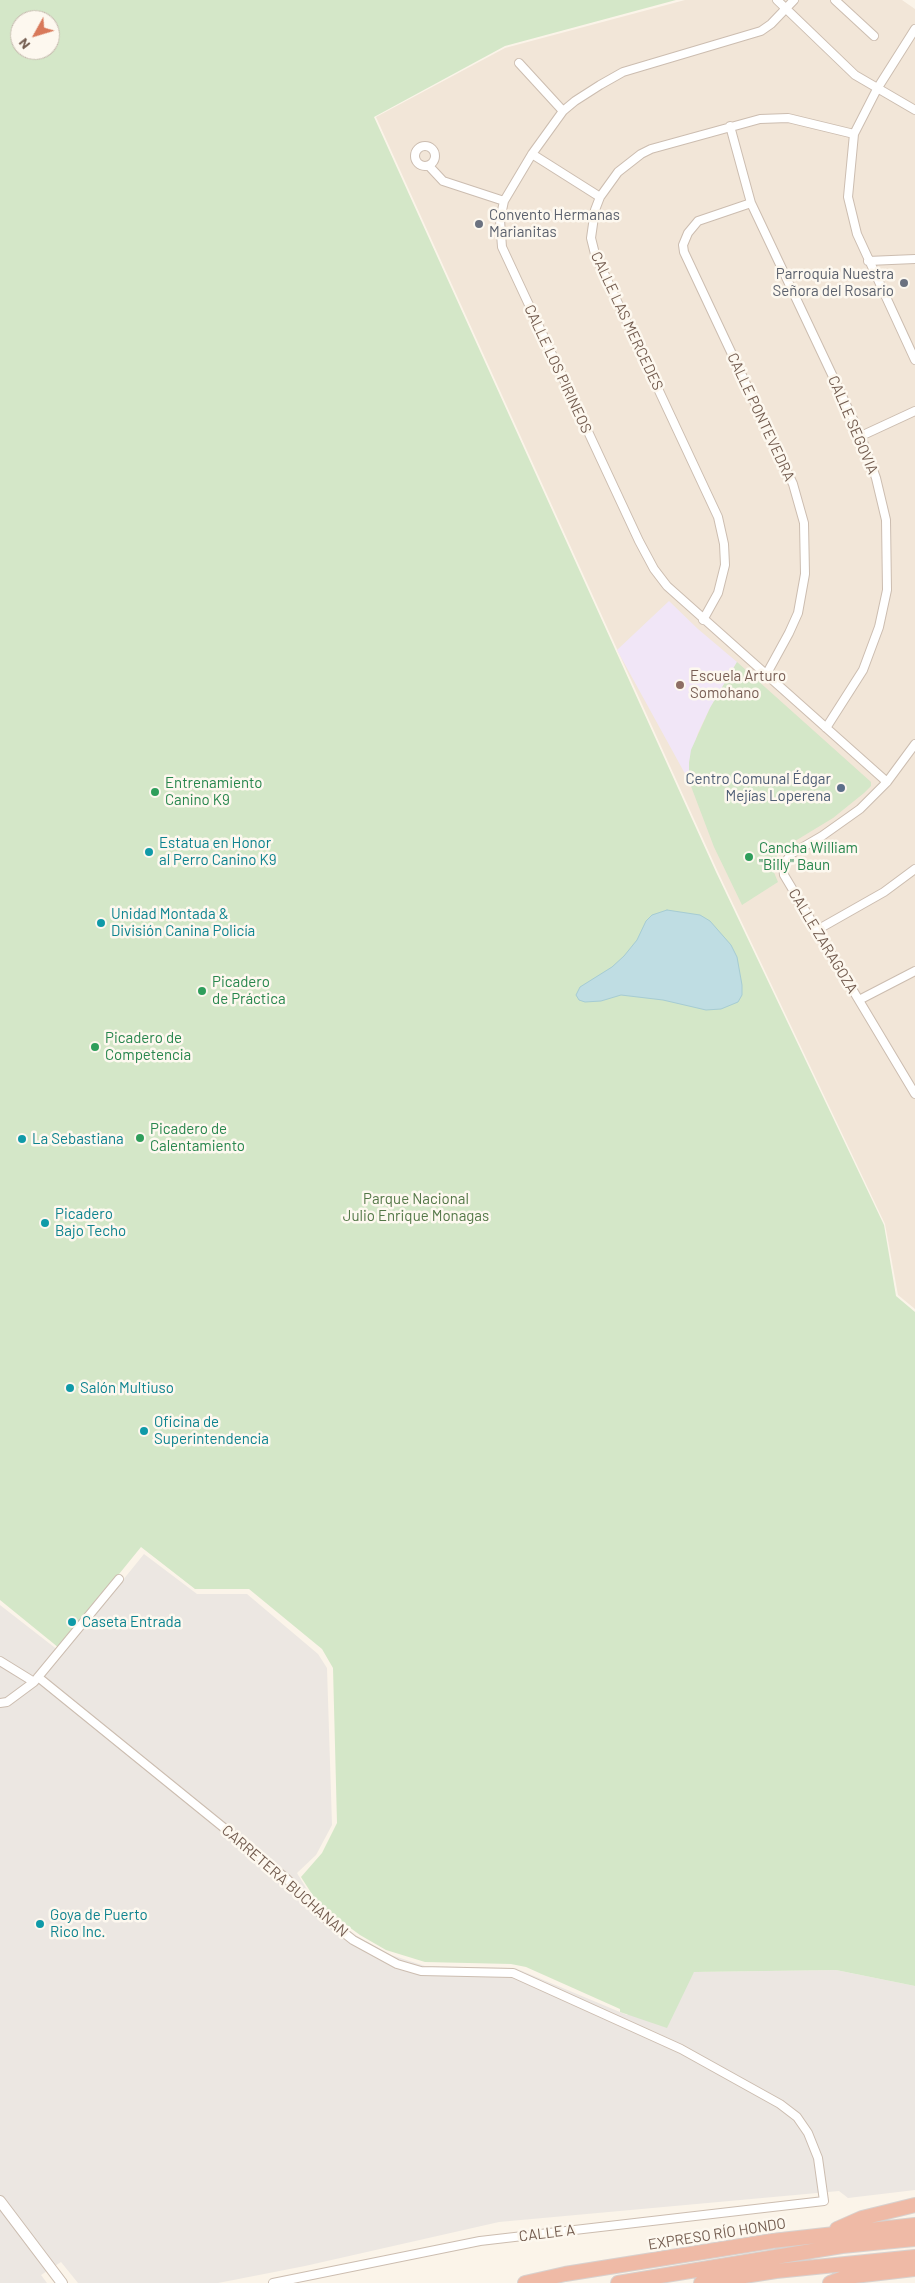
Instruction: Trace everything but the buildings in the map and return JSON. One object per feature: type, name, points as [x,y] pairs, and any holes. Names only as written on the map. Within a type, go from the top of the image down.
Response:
[{"type":"highway","points":[[821,2235],[862,2218],[915,2205]]},
{"type":"highway","name":"EXPRESO RÍO HONDO","points":[[525,2283],[565,2274],[752,2244],[915,2225]]},
{"type":"highway","points":[[618,2283],[842,2246],[915,2239]]},
{"type":"highway","points":[[701,2283],[776,2271],[915,2258]]},
{"type":"highway","points":[[830,2283],[846,2277],[915,2269]]},
{"type":"street","points":[[777,0],[842,63],[877,89],[915,110]]},
{"type":"street","name":"CALLE LOS PIRINEOS","points":[[794,0],[771,24],[751,35],[623,72],[585,94],[563,112],[532,154],[504,201],[500,220],[502,247],[639,541],[654,569],[666,586],[887,782]]},
{"type":"street","points":[[835,0],[874,36]]},
{"type":"street","points":[[915,29],[877,89],[854,134],[848,197],[856,234],[915,360]]},
{"type":"street","points":[[518,63],[563,112]]},
{"type":"street","name":"CALLE LAS MERCEDES","points":[[703,620],[718,593],[723,577],[725,565],[722,533],[718,517],[595,254],[591,238],[591,226],[600,197],[618,172],[641,154],[651,149],[760,118],[788,118],[854,134]]},
{"type":"street","name":"CALLE SEGOVIA","points":[[730,126],[751,203],[861,436],[876,478],[886,520],[887,590],[879,627],[863,670],[826,728]]},
{"type":"street","points":[[532,154],[600,197]]},
{"type":"street","points":[[429,166],[443,181],[504,201]]},
{"type":"street","name":"CALLE PONTEVEDRA","points":[[751,203],[698,220],[688,233],[684,252],[793,484],[804,523],[805,574],[798,613],[780,652],[766,675]]},
{"type":"street","points":[[868,261],[915,259]]},
{"type":"street","points":[[861,436],[915,411]]},
{"type":"street","name":"CALLE ZARAGOZA","points":[[915,744],[887,782],[854,813],[822,836],[791,854],[783,866],[784,875],[915,1094]]},
{"type":"street","points":[[817,930],[872,900],[915,868]]},
{"type":"street","points":[[859,1000],[915,971]]},
{"type":"street","points":[[0,1703],[8,1702],[36,1679],[119,1579]]},
{"type":"street","name":"CARRETERA BUCHANAN","points":[[0,1661],[36,1679],[287,1879],[324,1918],[353,1940],[397,1964],[422,1971],[513,1973],[681,2049],[780,2104],[797,2118],[814,2143],[821,2174],[824,2200]]},
{"type":"street","name":"CALLE A","points":[[273,2283],[480,2241],[824,2200]]},
{"type":"street","points":[[0,2201],[62,2283]]},
{"type":"shaded area","points":[[685,0],[902,0],[915,9],[915,1309],[898,1295],[885,1224],[718,872],[376,117],[505,48]]},
{"type":"shaded area","name":"Escuela Arturo Somohano","points":[[669,601],[737,662],[710,708],[698,733],[689,763],[689,781],[617,650]]},
{"type":"shaded area","points":[[144,1554],[197,1594],[247,1594],[318,1654],[327,1668],[332,1825],[316,1855],[297,1873],[317,1906],[357,1936],[391,1955],[425,1966],[515,1968],[627,2015],[694,1972],[836,1970],[915,1986],[915,2190],[848,2198],[839,2191],[499,2222],[305,2266],[218,2283],[78,2283],[61,2262],[41,2275],[47,2283],[0,2283],[0,1605],[63,1654]]},
{"type":"green space","name":"Parque Nacional Julio Enrique Monagas","points":[[0,0],[676,0],[505,46],[374,117],[716,872],[884,1225],[896,1296],[915,1312],[915,1986],[836,1970],[694,1972],[667,2028],[620,2012],[620,2009],[526,1967],[511,1964],[425,1962],[386,1950],[360,1935],[319,1905],[301,1877],[322,1853],[337,1823],[333,1668],[322,1649],[249,1589],[195,1589],[141,1547],[59,1648],[0,1600]]},
{"type":"green space","points":[[737,662],[871,782],[871,786],[864,793],[833,818],[782,849],[778,853],[773,870],[778,882],[742,905],[714,847],[689,781],[691,750],[710,708]]},
{"type":"water","points":[[667,910],[700,915],[710,921],[731,945],[737,957],[742,985],[742,995],[738,1002],[721,1009],[706,1010],[663,1000],[621,995],[601,1001],[585,1002],[579,1000],[576,995],[580,987],[612,967],[637,940],[646,921],[652,915]]},
{"type":"place","name":"Convento Hermanas Marianitas","points":[[479,224]]},
{"type":"place","name":"Parroquia Nuestra Señora del Rosario","points":[[904,283]]},
{"type":"place","name":"Escuela Arturo Somohano","points":[[680,685]]},
{"type":"place","name":"Centro Comunal Édgar Mejías Loperena","points":[[841,788]]},
{"type":"place","name":"Entrenamiento Canino K9","points":[[155,792]]},
{"type":"place","name":"Estatua en Honor al Perro Canino K9","points":[[149,852]]},
{"type":"place","name":"Cancha William \"Billy\" Baun","points":[[749,857]]},
{"type":"place","name":"Unidad Montada & División Canina Policía","points":[[101,923]]},
{"type":"place","name":"Picadero de Práctica","points":[[202,991]]},
{"type":"place","name":"Picadero de Competencia","points":[[95,1047]]},
{"type":"place","name":"Picadero de Calentamiento","points":[[140,1138]]},
{"type":"place","name":"La Sebastiana","points":[[22,1139]]},
{"type":"place","name":"Picadero Bajo Techo","points":[[45,1223]]},
{"type":"place","name":"Salón Multiuso","points":[[70,1388]]},
{"type":"place","name":"Oficina de Superintendencia","points":[[144,1431]]},
{"type":"place","name":"Caseta Entrada","points":[[72,1622]]},
{"type":"place","name":"Goya de Puerto Rico Inc.","points":[[40,1924]]}]
